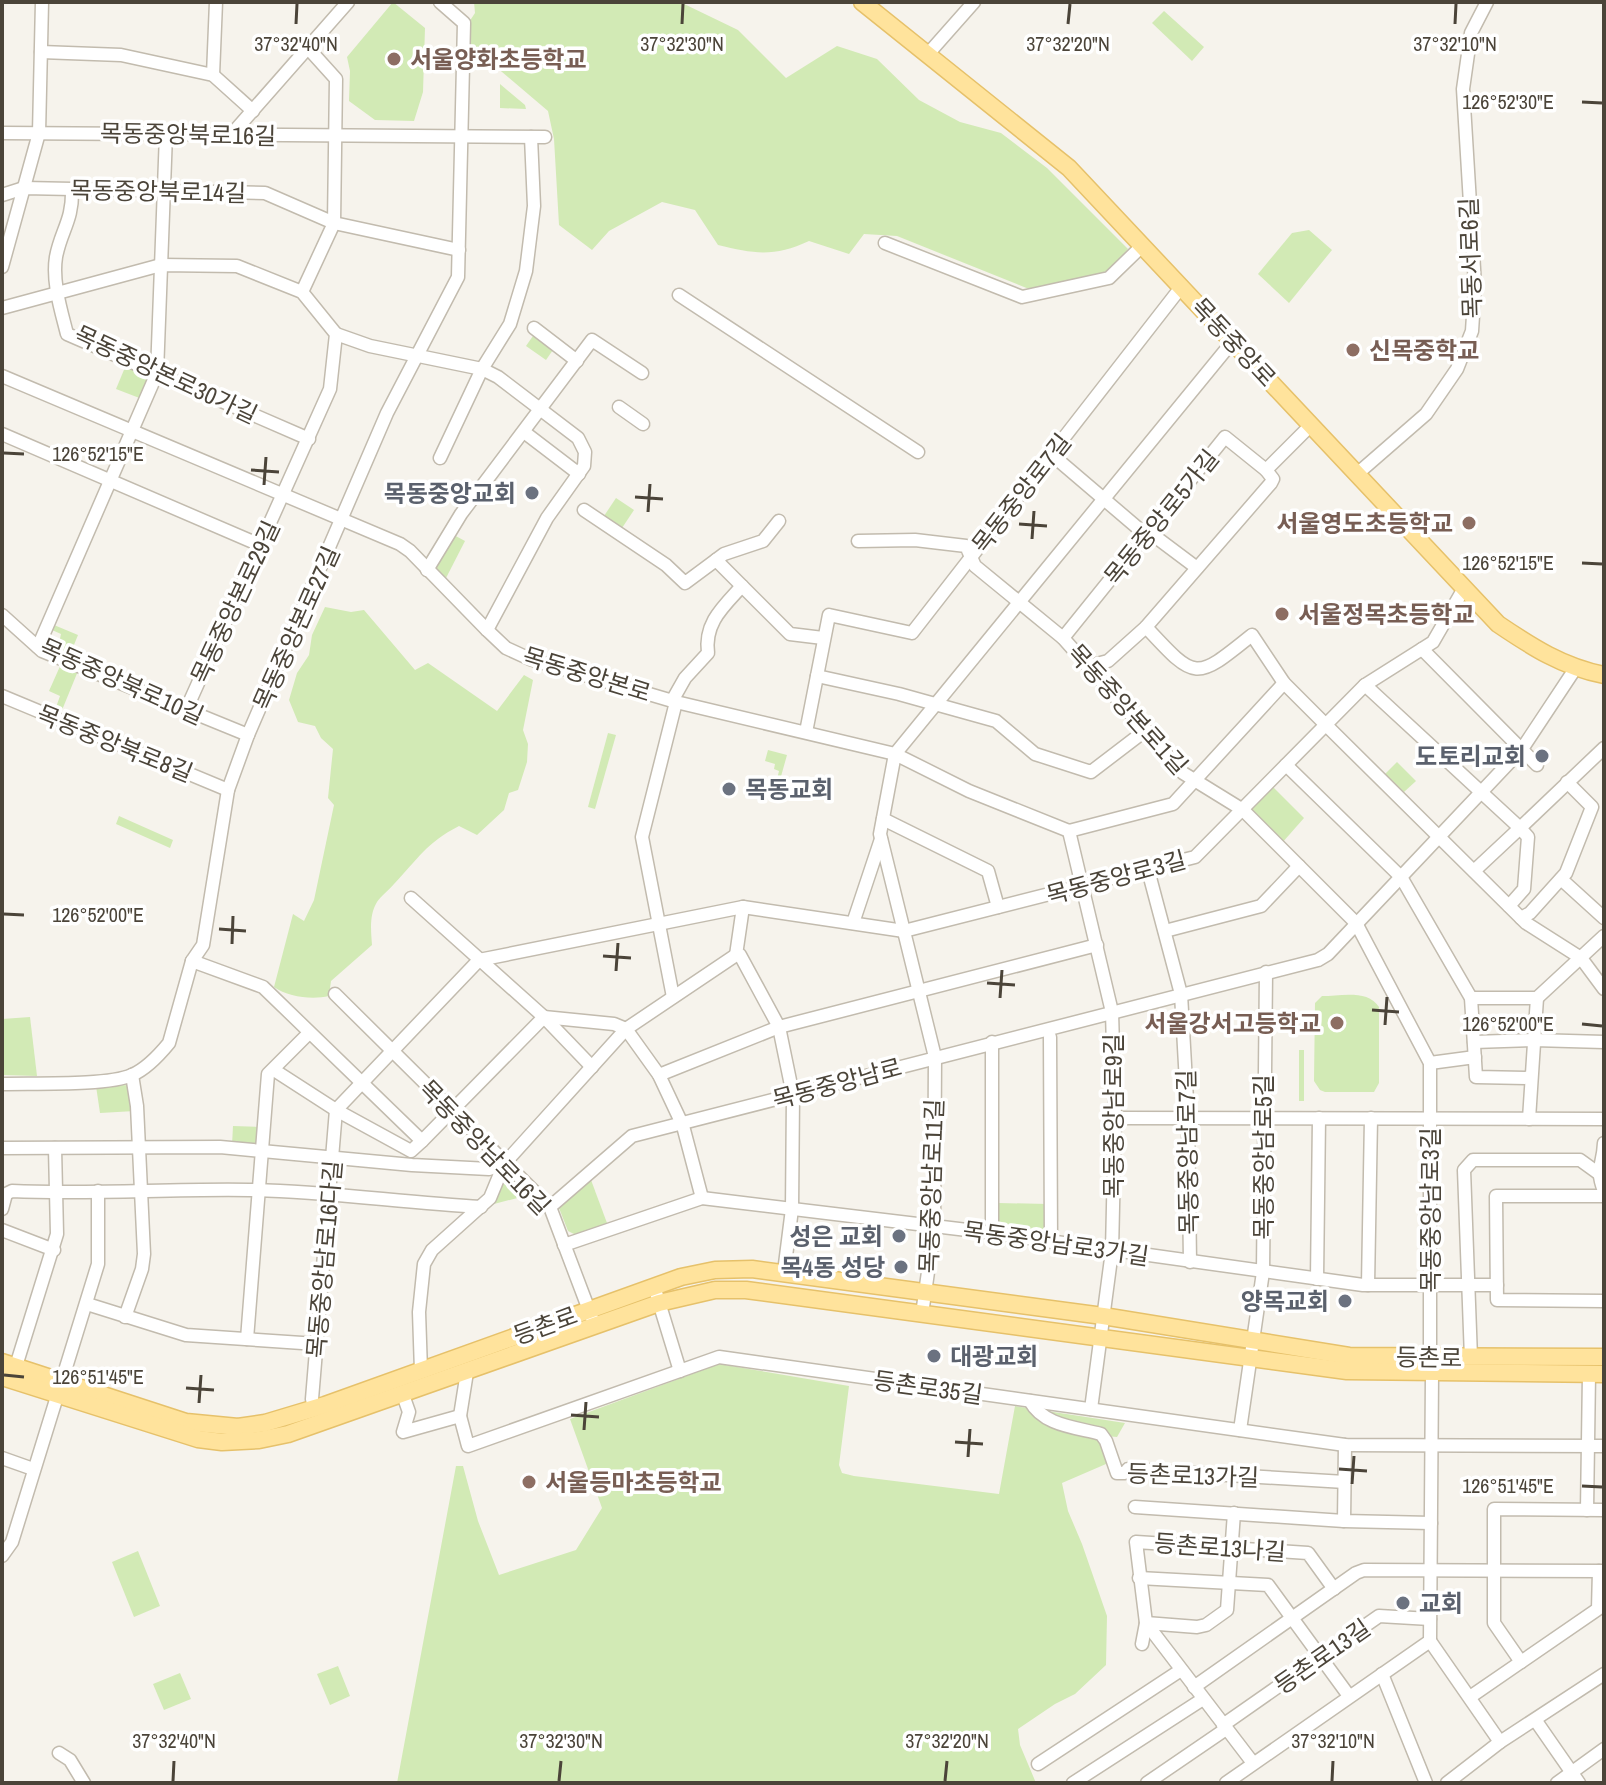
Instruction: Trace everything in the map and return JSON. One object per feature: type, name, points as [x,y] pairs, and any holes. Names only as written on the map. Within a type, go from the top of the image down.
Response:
[{"type":"main road","name":"목동중앙로","points":[[862,2],[1069,168],[1498,624],[1532,647],[1575,669],[1604,675]]},
{"type":"main road","name":"등촌로","points":[[657,1295],[681,1277],[715,1270],[752,1269],[1103,1316],[1349,1356],[1432,1366],[1597,1374]]},
{"type":"main road","name":"등촌로","points":[[2,1377],[61,1388],[212,1427],[257,1425],[657,1295],[715,1290],[746,1290],[1347,1371],[1432,1366],[1471,1358],[1604,1357]]},
{"type":"main road","name":"등촌로","points":[[9,1364],[61,1388],[198,1439],[222,1442],[288,1434],[467,1372],[592,1318]]},
{"type":"street","points":[[2,267],[39,133],[42,2]]},
{"type":"street","points":[[213,75],[216,2]]},
{"type":"street","points":[[232,134],[348,2]]},
{"type":"street","name":"목동중앙본로27길","points":[[248,735],[387,413],[458,277],[464,23],[440,2]]},
{"type":"street","points":[[928,54],[974,2]]},
{"type":"street","name":"목동서로6길","points":[[1357,474],[1426,414],[1457,369],[1472,331],[1475,285],[1463,89],[1471,33],[1487,2]]},
{"type":"street","points":[[302,292],[334,223],[337,135],[336,79],[308,48]]},
{"type":"street","points":[[41,52],[121,55],[213,75],[253,111]]},
{"type":"street","name":"목동중앙북로16길","points":[[2,133],[545,137]]},
{"type":"street","points":[[38,647],[157,373],[166,134]]},
{"type":"street","points":[[440,458],[482,369],[510,324],[526,271],[534,206],[531,137]]},
{"type":"street","name":"목동중앙북로14길","points":[[2,195],[24,188],[265,193],[334,223],[459,250]]},
{"type":"street","name":"목동중앙본로30가길","points":[[72,189],[72,211],[56,258],[58,293],[67,334],[309,439]]},
{"type":"street","points":[[885,243],[1022,297],[1109,278],[1143,245]]},
{"type":"street","points":[[2,308],[161,265],[237,266],[302,292],[336,334],[370,346],[482,369],[498,377],[578,438],[585,452],[584,466],[544,523],[487,630]]},
{"type":"street","name":"목동중앙로7길","points":[[823,638],[829,615],[912,633],[1182,286]]},
{"type":"street","points":[[679,295],[918,452]]},
{"type":"street","points":[[534,328],[577,361]]},
{"type":"street","name":"목동중앙본로29길","points":[[186,710],[330,389],[336,334]]},
{"type":"street","points":[[427,570],[461,514],[592,340],[642,373]]},
{"type":"street","points":[[853,923],[881,839],[895,754],[1233,341]]},
{"type":"street","name":"목동중앙본로","points":[[2,376],[400,544],[506,648],[530,659],[674,701],[895,754],[969,791],[1069,831]]},
{"type":"street","points":[[619,407],[643,424]]},
{"type":"street","points":[[1089,666],[1108,661],[1146,627],[1271,483],[1273,479],[1266,470],[1311,425]]},
{"type":"street","points":[[524,432],[579,474]]},
{"type":"street","points":[[2,434],[260,545]]},
{"type":"street","name":"목동중앙로5가길","points":[[1063,638],[1225,437],[1266,470]]},
{"type":"street","points":[[1051,454],[1148,534],[1197,568]]},
{"type":"street","points":[[584,510],[666,565],[685,583],[724,554],[763,541],[779,521]]},
{"type":"street","points":[[858,541],[940,542],[966,546],[972,556]]},
{"type":"street","name":"목동중앙본로1길","points":[[972,556],[975,566],[1063,638],[1183,773],[1240,809],[1299,866]]},
{"type":"street","points":[[716,560],[790,634],[823,638],[806,732]]},
{"type":"street","name":"목동중앙본로","points":[[674,701],[685,678],[708,653],[706,637],[717,613],[742,586]]},
{"type":"street","name":"목동중앙로3길","points":[[904,931],[1195,857],[1365,685],[1439,635],[1463,590]]},
{"type":"street","name":"목동중앙북로10길","points":[[2,615],[38,647],[248,735]]},
{"type":"street","points":[[1146,627],[1178,661],[1204,669],[1214,665],[1252,635],[1284,683],[1521,918],[1581,958],[1604,989]]},
{"type":"street","points":[[1422,649],[1537,765]]},
{"type":"street","name":"목동중앙남로","points":[[550,1207],[632,1136],[1318,960],[1328,954],[1522,749],[1575,669]]},
{"type":"street","points":[[817,676],[996,721],[1035,754],[1091,772],[1146,730]]},
{"type":"street","points":[[1069,831],[1173,804],[1284,683]]},
{"type":"street","points":[[1365,685],[1528,837],[1524,889],[1509,906]]},
{"type":"street","name":"목동중앙북로8길","points":[[2,696],[228,790]]},
{"type":"street","points":[[673,997],[642,837],[674,701]]},
{"type":"street","points":[[2,1084],[99,1081],[132,1075],[169,1043],[192,961],[203,945],[228,790],[248,735]]},
{"type":"street","points":[[1474,871],[1604,748]]},
{"type":"street","points":[[1286,765],[1401,877],[1471,998],[1476,1077],[1531,1078]]},
{"type":"street","points":[[1521,918],[1530,913],[1566,873],[1592,807],[1567,782]]},
{"type":"street","points":[[883,819],[988,871],[998,907]]},
{"type":"street","name":"목동중앙남로9길","points":[[1069,831],[1112,1012],[1115,1118],[1112,1251],[1103,1316]]},
{"type":"street","name":"목동중앙남로11길","points":[[881,839],[935,1057],[934,1226],[922,1314]]},
{"type":"street","points":[[1165,931],[1261,906],[1299,866]]},
{"type":"street","name":"목동중앙남로3길","points":[[1299,866],[1356,923],[1430,1063],[1432,1366]]},
{"type":"street","points":[[1148,870],[1181,994]]},
{"type":"street","points":[[1561,879],[1604,918]]},
{"type":"street","points":[[411,898],[544,1017],[592,1067]]},
{"type":"street","points":[[421,1371],[419,1312],[424,1264],[432,1250],[490,1198],[504,1164],[626,1029],[736,955],[743,907]]},
{"type":"street","points":[[336,1110],[479,960],[743,907],[904,931]]},
{"type":"street","points":[[1471,998],[1537,998],[1604,936]]},
{"type":"street","points":[[659,1075],[779,1027],[1097,945]]},
{"type":"street","points":[[736,955],[740,955],[779,1027],[793,1095],[792,1209],[784,1272]]},
{"type":"street","points":[[192,961],[263,987],[422,1141]]},
{"type":"street","name":"목동중앙남로5길","points":[[1254,1341],[1263,1272],[1266,972]]},
{"type":"street","name":"목동중앙남로16길","points":[[335,994],[550,1207],[592,1318]]},
{"type":"street","name":"목동중앙남로7길","points":[[1181,994],[1188,1118],[1190,1262]]},
{"type":"street","points":[[1529,1119],[1537,998]]},
{"type":"street","points":[[544,1017],[614,1024],[626,1029],[659,1075],[681,1122],[702,1198]]},
{"type":"street","points":[[274,1070],[336,1110],[411,1151],[544,1017]]},
{"type":"street","points":[[247,1339],[268,1074],[309,1033]]},
{"type":"street","points":[[1050,1037],[1051,1242]]},
{"type":"street","points":[[992,1042],[992,1233]]},
{"type":"street","points":[[1474,1042],[1604,1042]]},
{"type":"street","points":[[1430,1063],[1475,1057]]},
{"type":"street","points":[[125,1317],[142,1269],[144,1254],[137,1106],[132,1075]]},
{"type":"street","name":"목동중앙남로16다길","points":[[314,1408],[312,1399],[336,1110]]},
{"type":"street","points":[[1115,1118],[1604,1119]]},
{"type":"street","points":[[1317,1279],[1319,1118]]},
{"type":"street","points":[[1368,1285],[1371,1118]]},
{"type":"street","points":[[1604,1143],[1598,1173],[1604,1194],[1496,1196],[1497,1300],[1604,1301]]},
{"type":"street","points":[[2,1148],[220,1147],[489,1169],[504,1164]]},
{"type":"street","points":[[9,1364],[54,1250],[57,1234],[55,1148]]},
{"type":"street","points":[[1471,1358],[1464,1170],[1473,1160],[1580,1160],[1598,1173]]},
{"type":"street","points":[[2,1209],[6,1194],[12,1191],[56,1193],[140,1189],[259,1190],[481,1207]]},
{"type":"street","points":[[2,1556],[12,1542],[87,1304],[100,1252],[98,1191]]},
{"type":"street","name":"목동중앙남로3가길","points":[[564,1245],[702,1198],[992,1233],[1368,1285],[1497,1285]]},
{"type":"street","points":[[2,1230],[54,1250]]},
{"type":"street","points":[[657,1295],[680,1371]]},
{"type":"street","points":[[87,1304],[186,1335],[317,1344]]},
{"type":"street","points":[[1091,1409],[1103,1316]]},
{"type":"street","points":[[1240,1430],[1254,1341]]},
{"type":"street","name":"등촌로35길","points":[[460,1416],[468,1446],[719,1357],[1345,1445],[1604,1446]]},
{"type":"street","points":[[1432,1366],[1430,1641],[1500,1742]]},
{"type":"street","points":[[403,1395],[409,1412],[403,1432],[460,1416],[467,1372]]},
{"type":"street","name":"등촌로","points":[[1587,1510],[1588,1446],[1597,1374]]},
{"type":"street","name":"등촌로13가길","points":[[1030,1401],[1036,1411],[1048,1420],[1101,1434],[1117,1473],[1125,1473],[1128,1469],[1345,1482]]},
{"type":"street","points":[[1344,1521],[1345,1445]]},
{"type":"street","points":[[2,1458],[33,1469]]},
{"type":"street","name":"등촌로13가길","points":[[1135,1507],[1344,1521],[1431,1523]]},
{"type":"street","points":[[1521,1662],[1494,1623],[1494,1509],[1604,1510]]},
{"type":"street","points":[[1146,1623],[1197,1627],[1206,1625],[1227,1610],[1234,1513]]},
{"type":"street","name":"등촌로13나길","points":[[1291,1619],[1268,1585],[1139,1578],[1136,1542],[1308,1553],[1334,1589]]},
{"type":"street","points":[[1194,1687],[1364,1570],[1602,1571],[1601,1614],[1470,1697]]},
{"type":"street","points":[[1139,1578],[1146,1623],[1142,1644]]},
{"type":"street","name":"등촌로13길","points":[[1147,1783],[1379,1616],[1430,1619]]},
{"type":"street","points":[[1291,1619],[1349,1696]]},
{"type":"street","points":[[1146,1623],[1253,1763]]},
{"type":"street","name":"등촌로13길","points":[[1226,1783],[1430,1641]]},
{"type":"street","points":[[1038,1764],[1181,1670]]},
{"type":"street","points":[[1382,1674],[1426,1783]]},
{"type":"street","points":[[1447,1783],[1500,1742],[1604,1674]]},
{"type":"street","points":[[1073,1783],[1203,1699]]},
{"type":"street","points":[[1536,1721],[1576,1778]]},
{"type":"street","points":[[1557,1783],[1576,1778],[1604,1749]]},
{"type":"street","points":[[59,1753],[70,1760],[84,1783]]},
{"type":"green space","points":[[393,2],[425,28],[423,92],[414,121],[375,120],[349,101],[347,57]]},
{"type":"green space","points":[[474,2],[680,2],[738,30],[786,78],[837,46],[877,59],[919,100],[960,122],[1001,133],[1047,168],[1128,249],[1113,267],[1103,273],[1029,289],[897,236],[864,234],[849,254],[809,241],[775,252],[754,252],[718,245],[695,210],[662,202],[609,231],[592,250],[559,225],[554,139],[548,111],[469,44],[469,22],[475,13]]},
{"type":"green space","points":[[1164,11],[1204,47],[1192,61],[1152,23]]},
{"type":"green space","points":[[500,84],[525,105],[526,109],[500,108]]},
{"type":"green space","points":[[1309,230],[1332,250],[1289,303],[1258,274],[1292,233]]},
{"type":"green space","points":[[535,333],[555,347],[546,360],[526,346]]},
{"type":"green space","points":[[126,365],[149,374],[142,399],[116,389]]},
{"type":"green space","points":[[616,498],[634,510],[622,528],[604,516]]},
{"type":"green space","points":[[452,534],[465,541],[446,578],[435,567]]},
{"type":"green space","points":[[325,607],[351,612],[364,610],[415,670],[428,663],[497,711],[524,675],[533,680],[523,730],[528,744],[527,762],[518,790],[509,793],[504,810],[477,835],[459,826],[423,852],[374,907],[372,945],[331,981],[329,996],[308,998],[274,987],[293,914],[304,921],[314,900],[334,805],[328,798],[333,749],[321,738],[315,726],[298,722],[289,700],[297,673],[309,655],[312,635]]},
{"type":"green space","points":[[54,625],[78,635],[69,657],[62,654],[64,648],[59,643],[61,634],[52,630]]},
{"type":"green space","points":[[61,664],[78,671],[60,715],[54,713],[60,696],[49,691]]},
{"type":"green space","points":[[608,733],[616,735],[595,809],[588,807]]},
{"type":"green space","points":[[768,750],[787,755],[780,780],[777,779],[779,771],[774,769],[775,764],[765,761]]},
{"type":"green space","points":[[1397,762],[1416,781],[1404,792],[1385,774]]},
{"type":"green space","points":[[1270,784],[1304,818],[1282,843],[1247,807]]},
{"type":"green space","points":[[119,816],[173,840],[170,848],[116,824]]},
{"type":"green space","points":[[1322,996],[1361,996],[1374,1001],[1379,1007],[1379,1083],[1374,1092],[1325,1092],[1314,1081],[1315,1003]]},
{"type":"green space","points":[[30,1017],[37,1076],[2,1075],[2,1019]]},
{"type":"green space","points":[[1299,1050],[1304,1050],[1304,1101],[1299,1101]]},
{"type":"green space","points":[[131,1085],[135,1111],[100,1113],[96,1086]]},
{"type":"green space","points":[[233,1126],[260,1127],[259,1147],[232,1145]]},
{"type":"green space","points":[[512,1177],[525,1196],[494,1204],[504,1181]]},
{"type":"green space","points":[[591,1180],[607,1223],[576,1235],[568,1231],[559,1208]]},
{"type":"green space","points":[[998,1203],[1048,1204],[1048,1231],[1039,1237],[997,1230]]},
{"type":"green space","points":[[719,1364],[849,1386],[839,1465],[842,1473],[854,1476],[999,1494],[1015,1406],[1125,1423],[1117,1437],[1106,1436],[1106,1464],[1062,1483],[1068,1511],[1107,1616],[1106,1665],[1075,1694],[1018,1729],[1020,1745],[1036,1783],[397,1783],[456,1466],[463,1466],[478,1521],[499,1575],[576,1550],[602,1508],[570,1419]]},
{"type":"green space","points":[[138,1551],[160,1606],[134,1617],[112,1562]]},
{"type":"green space","points":[[338,1666],[350,1696],[330,1705],[317,1674]]},
{"type":"green space","points":[[180,1673],[191,1699],[164,1710],[153,1684]]},
{"type":"place","name":"서울양화초등학교","points":[[394,59]]},
{"type":"place","name":"신목중학교","points":[[1353,350]]},
{"type":"place","name":"목동중앙교회","points":[[532,493]]},
{"type":"place","name":"서울영도초등학교","points":[[1469,523]]},
{"type":"place","name":"서울정목초등학교","points":[[1282,614]]},
{"type":"place","name":"도토리교회","points":[[1542,756]]},
{"type":"place","name":"목동교회","points":[[729,789]]},
{"type":"place","name":"서울강서고등학교","points":[[1337,1023]]},
{"type":"place","name":"성은 교회","points":[[899,1236]]},
{"type":"place","name":"목4동 성당","points":[[901,1267]]},
{"type":"place","name":"양목교회","points":[[1345,1301]]},
{"type":"place","name":"대광교회","points":[[934,1356]]},
{"type":"place","name":"서울등마초등학교","points":[[529,1482]]},
{"type":"place","name":"교회","points":[[1403,1603]]}]
